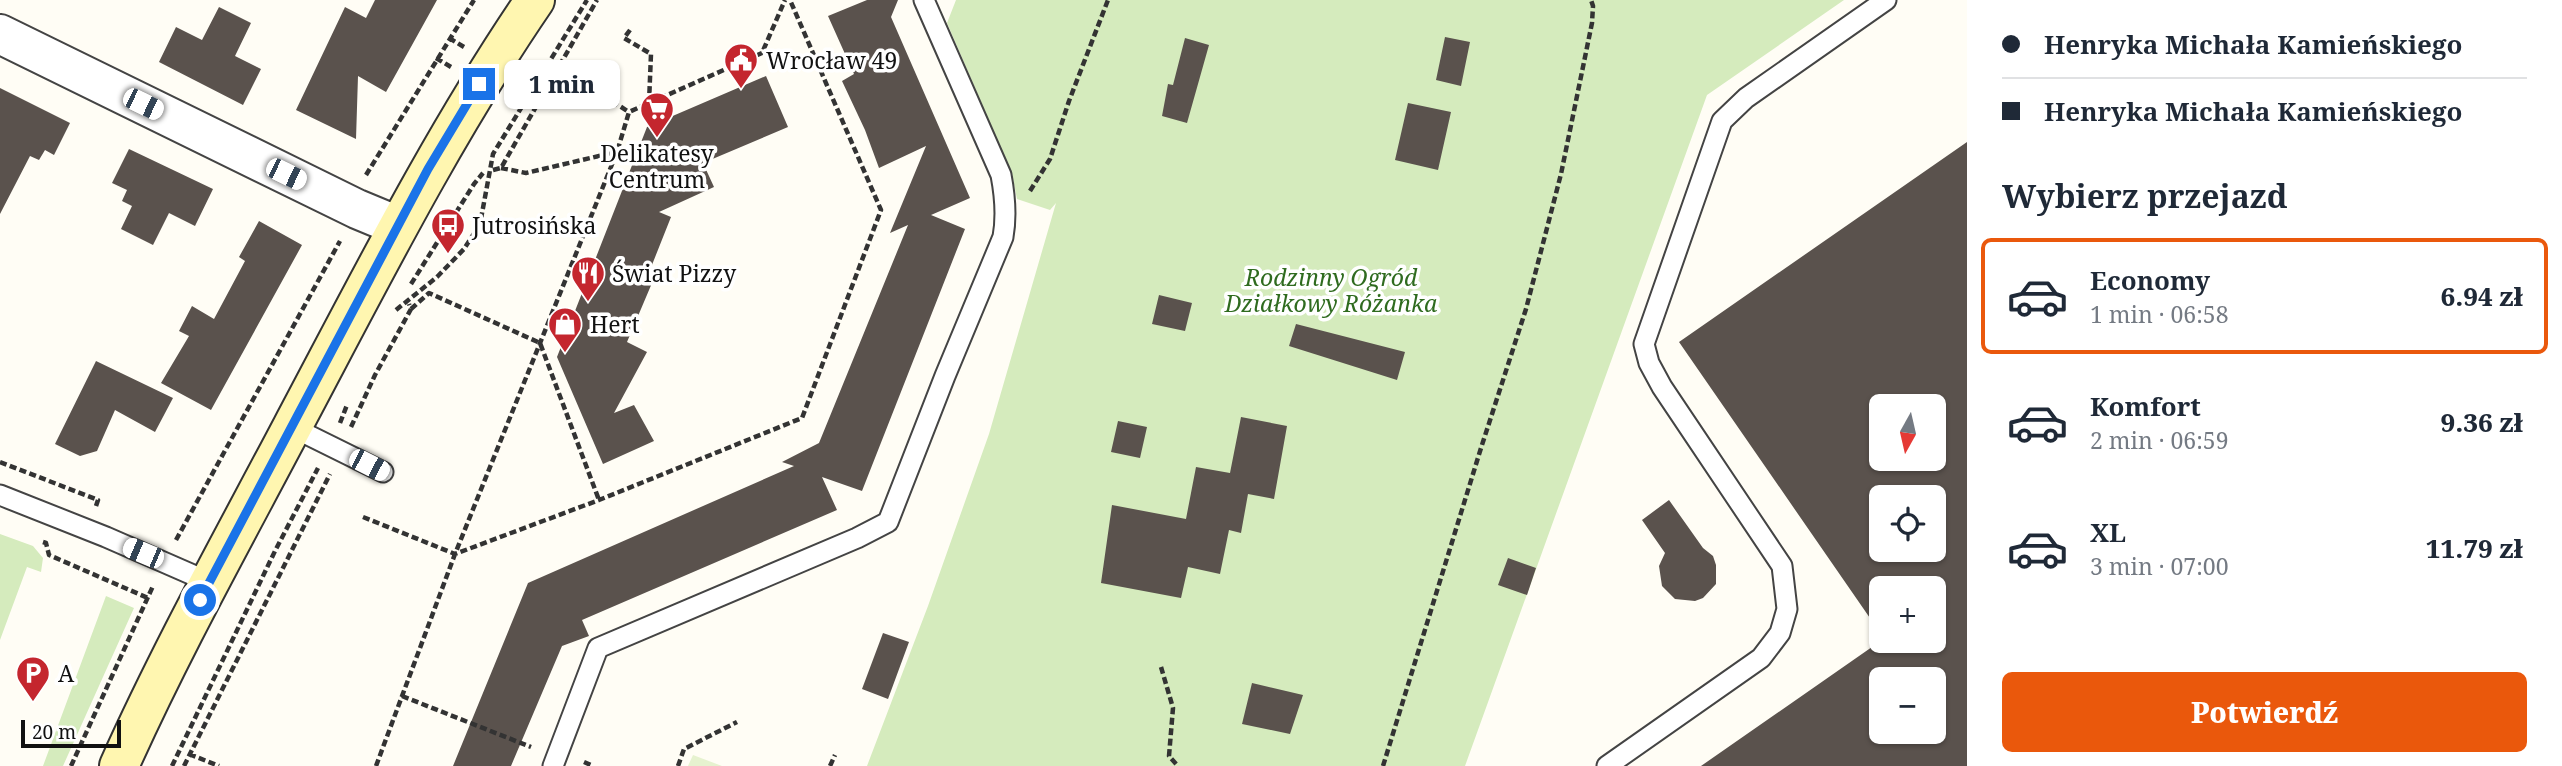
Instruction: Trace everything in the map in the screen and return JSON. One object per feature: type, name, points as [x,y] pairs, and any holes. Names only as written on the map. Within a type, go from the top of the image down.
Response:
[{"type":"street","points":[[119,766],[209,582],[428,169],[485,74],[535,0]]},
{"type":"street","points":[[0,34],[360,195],[398,226]]},
{"type":"lane","points":[[553,766],[598,648],[857,538],[888,522],[1003,237],[1006,205],[1000,175],[923,0]]},
{"type":"lane","points":[[1607,766],[1761,658],[1780,633],[1787,609],[1782,566],[1662,387],[1649,363],[1644,344],[1723,121],[1746,98],[1886,0]]},
{"type":"lane","points":[[292,427],[383,472]]},
{"type":"lane","points":[[0,495],[209,582]]},
{"type":"path","points":[[71,766],[164,562],[360,195],[474,0]]},
{"type":"path","points":[[488,172],[493,154],[587,0]]},
{"type":"path","points":[[501,169],[597,0]]},
{"type":"path","points":[[376,766],[455,554],[617,152],[629,112],[762,53],[788,0]]},
{"type":"path","points":[[363,517],[455,554],[599,500],[802,418],[881,210],[788,0]]},
{"type":"path","points":[[1006,205],[1024,198],[1035,186],[1050,159],[1108,0]]},
{"type":"path","points":[[1383,766],[1536,274],[1561,174],[1592,23],[1594,6],[1591,0]]},
{"type":"path","points":[[629,30],[624,38],[651,54],[649,103]]},
{"type":"path","points":[[559,67],[629,112]]},
{"type":"path","points":[[538,91],[544,95]]},
{"type":"path","points":[[409,287],[474,184],[488,172],[501,169],[526,173],[617,152]]},
{"type":"path","points":[[184,766],[410,306],[429,293],[540,343],[599,500]]},
{"type":"path","points":[[34,539],[46,543],[49,555],[148,598]]},
{"type":"path","points":[[1161,667],[1173,708],[1168,756],[1178,766]]},
{"type":"path","points":[[402,696],[527,747],[538,748]]},
{"type":"path","points":[[678,766],[684,750],[737,722]]},
{"type":"path","points":[[189,754],[219,766]]},
{"type":"path","points":[[830,766],[835,755]]},
{"type":"path","points":[[584,762],[593,766]]},
{"type":"green space","name":"Rodzinny Ogród Działkowy Różanka","points":[[956,0],[1844,0],[1707,95],[1465,766],[867,766],[989,434],[1056,203],[1050,210],[1017,199],[1012,174],[947,23]]},
{"type":"green space","points":[[0,534],[33,546],[43,558],[41,572],[27,567],[0,640]]},
{"type":"green space","points":[[106,596],[134,608],[63,766],[43,766]]},
{"type":"green space","points":[[693,755],[722,766],[688,766]]},
{"type":"building","points":[[375,0],[437,0],[386,92],[358,76],[356,139],[296,110],[345,7],[366,18]]},
{"type":"building","points":[[867,0],[898,0],[891,17],[970,198],[931,215],[965,229],[862,491],[822,477],[837,510],[582,620],[589,636],[562,646],[511,766],[453,766],[528,583],[794,466],[782,462],[819,443],[908,225],[890,233],[926,146],[879,168],[842,81],[854,74],[828,16]]},
{"type":"building","points":[[219,7],[251,23],[235,56],[261,69],[243,105],[159,62],[176,27],[202,40]]},
{"type":"building","points":[[1445,37],[1470,42],[1461,86],[1436,80]]},
{"type":"building","points":[[1185,38],[1209,45],[1187,123],[1162,116],[1168,84],[1173,85]]},
{"type":"building","points":[[766,76],[788,127],[703,163],[714,187],[659,212],[671,217],[646,280],[652,283],[627,342],[647,352],[614,413],[634,405],[654,441],[603,464],[557,357],[647,127]]},
{"type":"building","points":[[0,88],[70,123],[54,155],[45,150],[39,160],[30,156],[0,214]]},
{"type":"building","points":[[1408,103],[1451,112],[1438,170],[1395,160]]},
{"type":"building","points":[[1967,142],[1967,766],[1701,766],[1869,649],[1869,653],[1946,653],[1946,576],[1869,576],[1869,617],[1679,342]]},
{"type":"building","points":[[129,149],[213,189],[195,226],[169,213],[153,245],[121,229],[132,206],[122,201],[127,190],[112,183]]},
{"type":"building","points":[[259,221],[302,245],[211,410],[161,383],[189,336],[179,331],[192,306],[214,319],[245,261],[239,257]]},
{"type":"building","points":[[1159,295],[1192,303],[1185,331],[1152,324]]},
{"type":"building","points":[[1296,324],[1405,352],[1397,380],[1289,346]]},
{"type":"building","points":[[96,361],[173,398],[155,432],[115,410],[97,451],[80,456],[55,444]]},
{"type":"building","points":[[1241,417],[1287,426],[1274,499],[1248,494],[1241,533],[1229,530],[1220,574],[1188,567],[1181,598],[1101,583],[1112,505],[1186,519],[1196,467],[1230,473]]},
{"type":"building","points":[[1118,421],[1147,427],[1140,458],[1111,452]]},
{"type":"building","points":[[1669,500],[1703,548],[1713,556],[1716,565],[1716,584],[1703,598],[1695,601],[1675,599],[1662,586],[1659,566],[1665,553],[1642,520]]},
{"type":"building","points":[[1508,558],[1536,568],[1527,595],[1498,585]]},
{"type":"building","points":[[883,633],[909,642],[888,699],[862,689]]},
{"type":"building","points":[[1252,683],[1303,695],[1290,734],[1242,724]]},
{"type":"place","name":"Wrocław 49","points":[[741,90]]},
{"type":"place","name":"Delikatesy Centrum","points":[[657,139]]},
{"type":"place","name":"Jutrosińska","points":[[448,255]]},
{"type":"place","name":"Świat Pizzy","points":[[588,303]]},
{"type":"place","name":"Hert","points":[[565,354]]},
{"type":"place","name":"A","points":[[33,703]]},
{"type":"route","points":[[200,600],[428,169],[479,84]]}]
